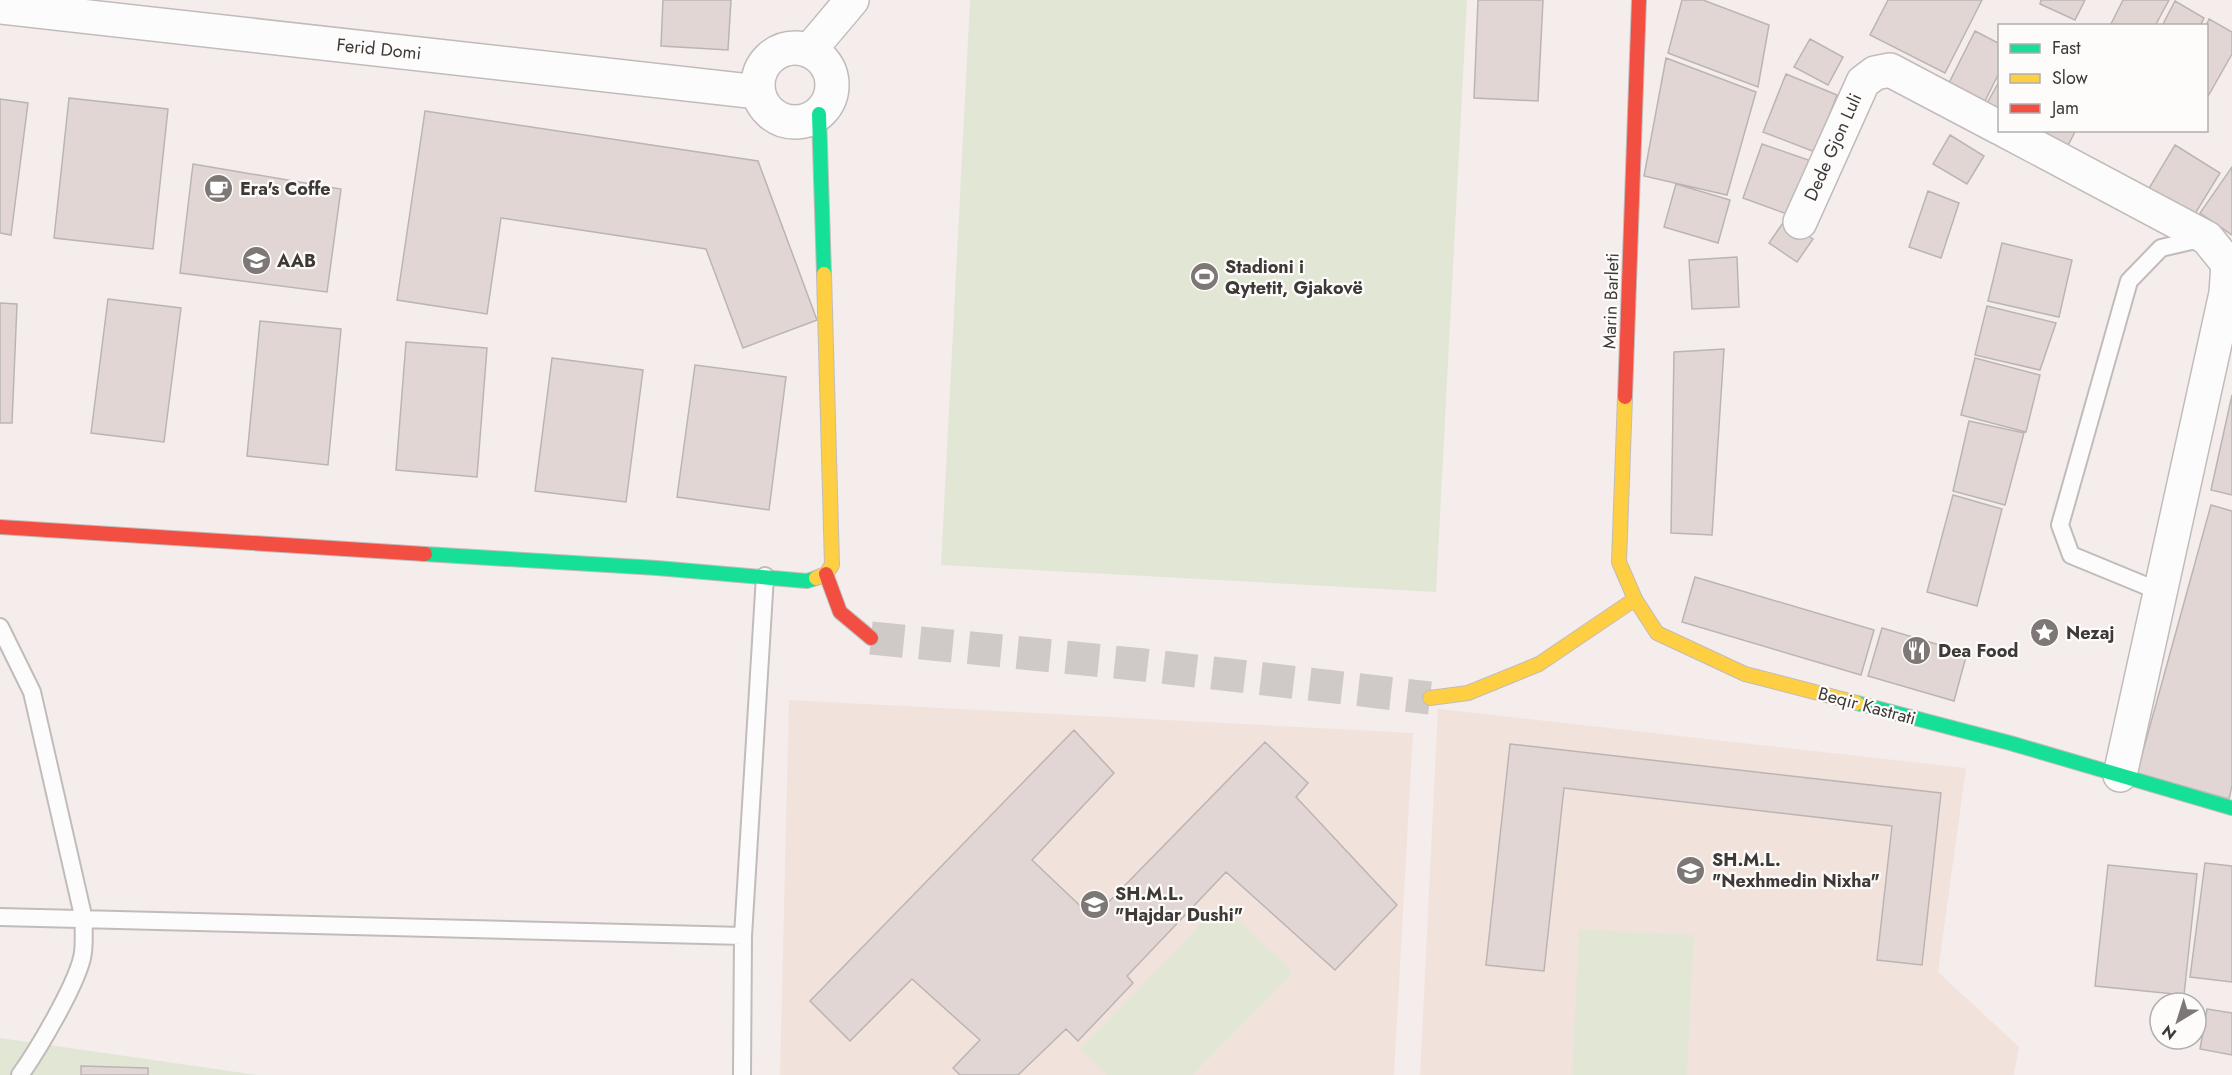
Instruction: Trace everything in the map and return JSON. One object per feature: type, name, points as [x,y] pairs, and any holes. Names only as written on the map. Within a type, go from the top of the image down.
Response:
[{"type":"street","points":[[808,51],[852,0]]},
{"type":"street","name":"Marin Barleti","points":[[1635,599],[1619,562],[1639,0]]},
{"type":"street","name":"Ferid Domi","points":[[0,7],[758,92]]},
{"type":"street","points":[[795,48],[808,51],[828,68],[832,80],[830,99],[819,114],[795,123],[782,120],[763,104],[758,92],[763,66],[783,50],[795,48]]},
{"type":"street","name":"Dede Gjon Luli","points":[[1800,222],[1863,82],[1875,73],[1890,70],[1998,127]]},
{"type":"street","points":[[0,527],[765,576],[807,581],[826,574],[832,565],[819,114]]},
{"type":"street","points":[[2008,132],[2207,238],[2228,264],[2226,293],[2120,775]]},
{"type":"street","points":[[826,574],[831,600],[849,626],[871,638]]},
{"type":"street","points":[[1430,698],[1468,693],[1539,664],[1635,599]]},
{"type":"street","name":"Beqir Kastrati","points":[[1635,599],[1657,633],[1745,674],[2120,775],[2232,808]]},
{"type":"lane","points":[[2161,592],[2071,555],[2060,525],[2128,281],[2161,248],[2207,238]]},
{"type":"lane","points":[[742,1075],[743,936],[765,576]]},
{"type":"lane","points":[[0,627],[32,692],[84,920],[82,958],[74,978],[33,1056],[20,1075]]},
{"type":"lane","points":[[0,917],[743,936]]},
{"type":"shaded area","name":"SH.M.L. \"Hajdar Dushi\"","points":[[789,700],[1413,733],[1394,1075],[780,1075]]},
{"type":"shaded area","name":"SH.M.L. \"Nexhmedin Nixha\"","points":[[1438,709],[1966,768],[1938,972],[2019,1047],[2014,1075],[1420,1075]]},
{"type":"green space","name":"Stadioni i Qytetit, Gjakovë","points":[[970,0],[1467,0],[1436,592],[941,565]]},
{"type":"green space","points":[[1221,903],[1293,972],[1193,1075],[1107,1075],[1080,1049]]},
{"type":"green space","points":[[1579,929],[1694,935],[1687,1075],[1572,1075]]},
{"type":"green space","points":[[0,1038],[258,1075],[0,1075]]},
{"type":"building","points":[[663,0],[731,0],[728,50],[661,46]]},
{"type":"building","points":[[1478,0],[1543,0],[1538,101],[1474,98]]},
{"type":"building","points":[[1682,0],[1703,0],[1769,25],[1758,87],[1668,53]]},
{"type":"building","points":[[1888,0],[1982,0],[1945,73],[1870,35]]},
{"type":"building","points":[[2041,0],[2085,0],[2075,20],[2040,4]]},
{"type":"building","points":[[2123,0],[2169,0],[2156,24],[2111,24]]},
{"type":"building","points":[[2175,1],[2204,18],[2201,24],[2163,24]]},
{"type":"building","points":[[2209,19],[2232,32],[2232,54],[2208,96],[2208,24]]},
{"type":"building","points":[[1975,31],[1998,43],[1998,75],[1982,107],[1946,89]]},
{"type":"building","points":[[1810,39],[1843,57],[1828,85],[1794,67]]},
{"type":"building","points":[[1666,58],[1756,92],[1727,195],[1644,176]]},
{"type":"building","points":[[1786,74],[1837,95],[1815,152],[1763,132]]},
{"type":"building","points":[[1998,84],[1998,124],[1981,114]]},
{"type":"building","points":[[69,98],[168,109],[153,249],[54,238]]},
{"type":"building","points":[[0,99],[28,103],[11,235],[0,233]]},
{"type":"building","points":[[425,111],[758,161],[817,320],[743,348],[706,249],[501,218],[487,314],[397,300]]},
{"type":"building","points":[[2037,132],[2075,132],[2065,151]]},
{"type":"building","points":[[1950,135],[1984,156],[1967,184],[1933,164]]},
{"type":"building","points":[[1762,144],[1814,162],[1795,217],[1743,198]]},
{"type":"building","points":[[2175,145],[2220,173],[2190,222],[2145,195]]},
{"type":"building","points":[[193,164],[341,189],[327,292],[180,273]]},
{"type":"building","points":[[2232,167],[2232,235],[2200,213]]},
{"type":"building","points":[[1676,184],[1730,200],[1718,243],[1664,227]]},
{"type":"building","points":[[1928,191],[1959,203],[1941,258],[1909,247]]},
{"type":"building","points":[[1785,220],[1813,239],[1797,262],[1769,243]]},
{"type":"building","points":[[2002,243],[2072,260],[2059,317],[1988,301]]},
{"type":"building","points":[[1737,257],[1739,307],[1692,309],[1689,260]]},
{"type":"building","points":[[108,299],[181,308],[164,442],[91,433]]},
{"type":"building","points":[[0,303],[17,304],[12,423],[0,423]]},
{"type":"building","points":[[1987,306],[2056,323],[2040,370],[1975,355]]},
{"type":"building","points":[[260,321],[341,329],[328,465],[247,456]]},
{"type":"building","points":[[406,342],[487,348],[477,477],[396,470]]},
{"type":"building","points":[[1724,349],[1712,535],[1671,533],[1674,352]]},
{"type":"building","points":[[552,358],[643,370],[626,502],[535,491]]},
{"type":"building","points":[[1975,358],[2040,375],[2026,432],[1961,415]]},
{"type":"building","points":[[695,365],[786,377],[769,510],[677,497]]},
{"type":"building","points":[[2232,395],[2232,495],[2211,490]]},
{"type":"building","points":[[1969,421],[2024,433],[2005,505],[1953,491]]},
{"type":"building","points":[[1953,495],[2002,509],[1977,606],[1927,592]]},
{"type":"building","points":[[2211,505],[2232,511],[2232,786],[2229,799],[2137,773]]},
{"type":"building","points":[[1695,577],[1874,630],[1861,675],[1682,622]]},
{"type":"building","points":[[1882,628],[1967,653],[1954,701],[1868,676]]},
{"type":"building","points":[[1074,730],[1114,773],[1032,860],[1093,918],[1265,742],[1308,783],[1296,797],[1397,905],[1335,970],[1226,872],[1127,976],[1133,983],[1078,1041],[1066,1029],[1018,1075],[960,1075],[953,1068],[980,1040],[912,979],[850,1041],[810,1001]]},
{"type":"building","points":[[1510,744],[1941,793],[1922,965],[1877,960],[1892,826],[1564,788],[1544,971],[1486,965]]},
{"type":"building","points":[[2205,863],[2232,866],[2232,982],[2190,977]]},
{"type":"building","points":[[2108,865],[2197,874],[2184,991],[2148,991],[2095,986]]},
{"type":"building","points":[[2208,1009],[2232,1013],[2232,1055],[2208,1050]]},
{"type":"building","points":[[81,1066],[148,1068],[148,1075],[81,1075]]},
{"type":"tunnel","points":[[871,638],[1144,665],[1430,698]]},
{"type":"traffic: fast","points":[[819,114],[824,274]]},
{"type":"traffic: fast","points":[[425,554],[657,568],[807,581],[816,578]]},
{"type":"traffic: fast","points":[[1857,703],[2010,743],[2232,808]]},
{"type":"traffic: slow","points":[[816,578],[826,574],[832,565],[824,274]]},
{"type":"traffic: slow","points":[[1625,397],[1619,562],[1635,599],[1657,633],[1745,674],[1857,703]]},
{"type":"traffic: slow","points":[[1430,698],[1468,693],[1539,664],[1635,599]]},
{"type":"traffic: jam","points":[[1625,397],[1639,0]]},
{"type":"traffic: jam","points":[[0,527],[425,554]]},
{"type":"traffic: jam","points":[[826,574],[840,612],[871,638]]},
{"type":"place","name":"Era's Coffe","points":[[219,189]]},
{"type":"place","name":"AAB","points":[[256,261]]},
{"type":"place","name":"Stadioni i Qytetit, Gjakovë","points":[[1204,277]]},
{"type":"place","name":"Nezaj","points":[[2045,633]]},
{"type":"place","name":"Dea Food","points":[[1917,651]]},
{"type":"place","name":"SH.M.L. \"Nexhmedin Nixha\"","points":[[1691,870]]},
{"type":"place","name":"SH.M.L. \"Hajdar Dushi\"","points":[[1094,904]]}]
